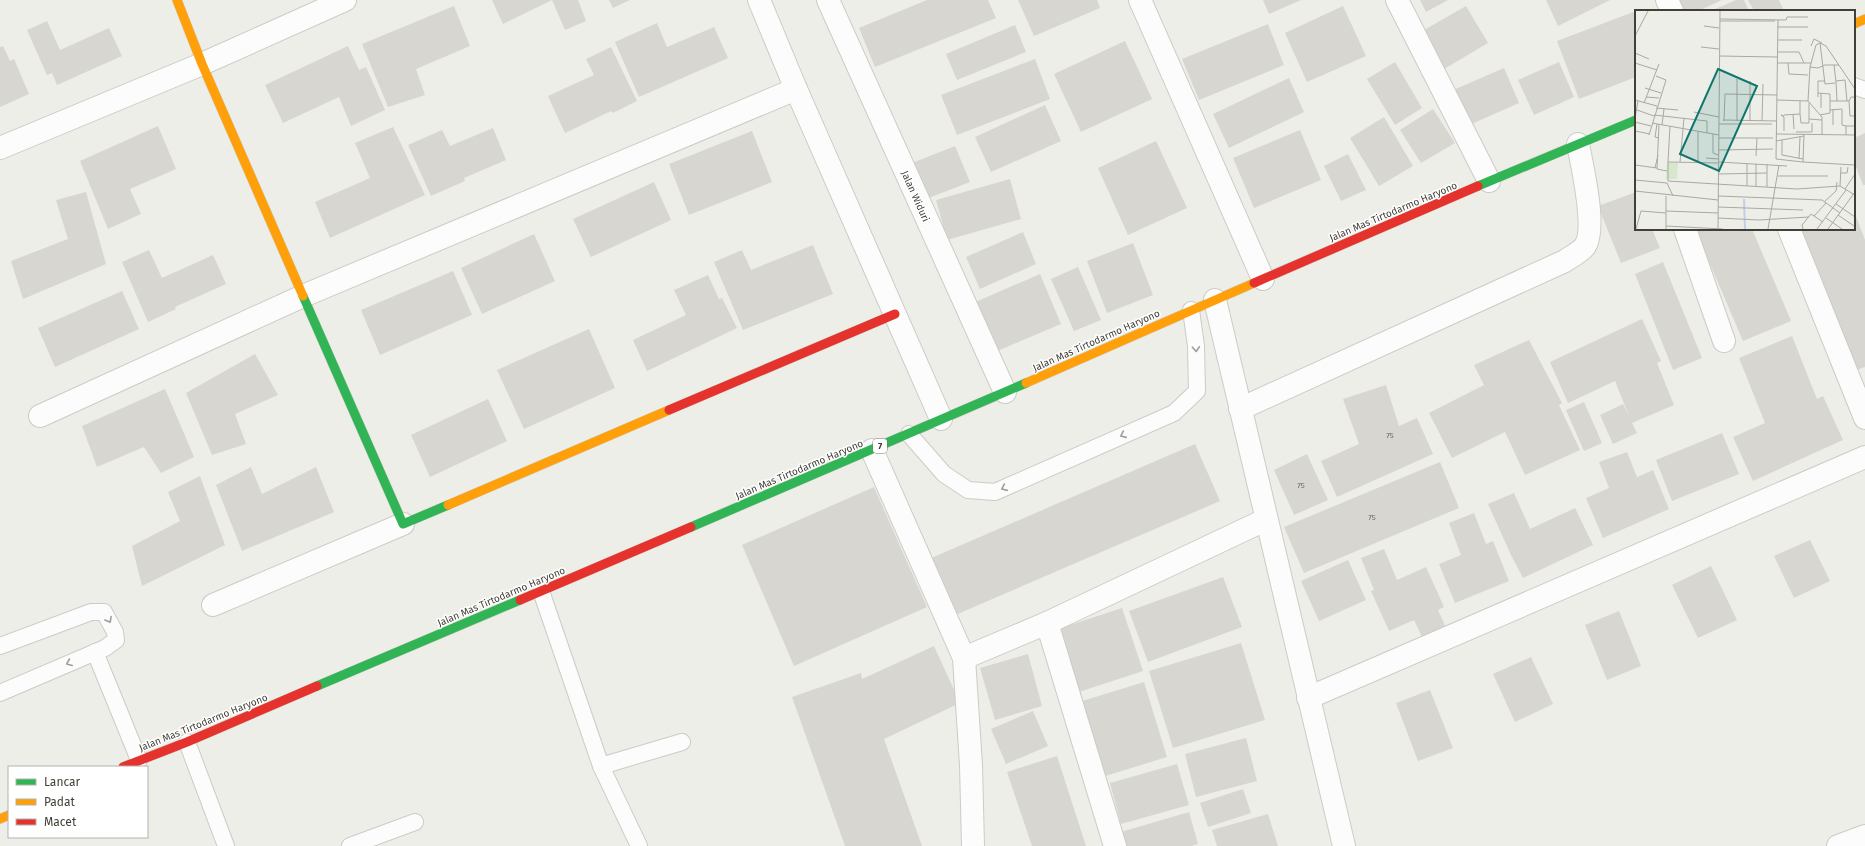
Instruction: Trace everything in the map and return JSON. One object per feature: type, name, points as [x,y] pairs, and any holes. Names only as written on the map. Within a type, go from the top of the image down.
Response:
[{"type":"main road","points":[[177,0],[202,64],[403,524],[895,314]]},
{"type":"main road","points":[[1855,24],[1865,19]]},
{"type":"main road","name":"Jalan Mas Tirtodarmo Haryono","points":[[125,766],[188,742],[872,450],[1191,310],[1635,120]]},
{"type":"street","points":[[0,148],[202,64],[345,0]]},
{"type":"street","points":[[759,0],[796,89],[941,419]]},
{"type":"street","name":"Jalan Widuri","points":[[828,0],[1005,392]]},
{"type":"street","points":[[1140,0],[1263,279]]},
{"type":"street","points":[[1397,0],[1489,182]]},
{"type":"street","points":[[1667,0],[1672,10]]},
{"type":"street","points":[[40,416],[303,296],[796,89]]},
{"type":"street","points":[[1240,409],[1565,260],[1585,246],[1590,228],[1588,202],[1578,144]]},
{"type":"street","points":[[1685,230],[1724,341]]},
{"type":"street","points":[[1789,230],[1865,418]]},
{"type":"street","points":[[1215,300],[1344,846]]},
{"type":"street","points":[[872,450],[964,658],[971,765],[973,846]]},
{"type":"street","points":[[1308,698],[1865,457]]},
{"type":"street","points":[[964,658],[1047,623],[1266,520]]},
{"type":"street","points":[[213,605],[403,524]]},
{"type":"street","points":[[1047,623],[1115,846]]},
{"type":"street","points":[[1838,846],[1865,836]]},
{"type":"lane","points":[[1855,86],[1865,90]]},
{"type":"lane","points":[[909,434],[944,474],[968,490],[994,492],[1002,489],[1174,412],[1186,402],[1197,391],[1196,346],[1191,310]]},
{"type":"lane","points":[[541,591],[601,766],[639,846]]},
{"type":"lane","points":[[0,646],[91,612],[104,612],[115,632],[116,640],[105,648],[0,693]]},
{"type":"lane","points":[[95,652],[139,760]]},
{"type":"lane","points":[[188,742],[226,846]]},
{"type":"lane","points":[[601,766],[682,742]]},
{"type":"lane","points":[[350,846],[415,822]]},
{"type":"building","points":[[492,0],[552,0],[503,24]]},
{"type":"building","points":[[552,0],[578,0],[586,21],[565,30]]},
{"type":"building","points":[[609,0],[630,0],[613,8]]},
{"type":"building","points":[[927,0],[988,0],[996,18],[875,67],[859,28]]},
{"type":"building","points":[[1018,0],[1097,0],[1100,8],[1034,36]]},
{"type":"building","points":[[1263,0],[1301,0],[1269,14]]},
{"type":"building","points":[[1420,0],[1448,0],[1426,12]]},
{"type":"building","points":[[1546,0],[1610,0],[1558,26]]},
{"type":"building","points":[[1677,0],[1722,0],[1700,10],[1682,10]]},
{"type":"building","points":[[1736,0],[1744,0],[1749,10],[1713,10]]},
{"type":"building","points":[[1748,0],[1779,0],[1784,10],[1753,10]]},
{"type":"building","points":[[454,6],[470,46],[416,69],[425,95],[388,107],[362,44]]},
{"type":"building","points":[[1343,6],[1366,56],[1307,82],[1285,33]]},
{"type":"building","points":[[1466,6],[1488,43],[1439,72],[1417,34]]},
{"type":"building","points":[[1635,11],[1635,77],[1579,99],[1557,41]]},
{"type":"building","points":[[47,21],[60,50],[109,28],[122,56],[57,85],[52,73],[47,75],[27,30]]},
{"type":"building","points":[[657,23],[667,47],[714,27],[728,58],[639,97],[615,42]]},
{"type":"building","points":[[1268,24],[1284,65],[1199,100],[1182,59]]},
{"type":"building","points":[[1015,25],[1026,52],[957,80],[946,54]]},
{"type":"building","points":[[1125,41],[1152,99],[1081,132],[1054,74]]},
{"type":"building","points":[[3,46],[10,61],[14,59],[29,94],[0,107],[0,47]]},
{"type":"building","points":[[348,46],[359,70],[366,67],[385,110],[351,126],[339,97],[283,123],[265,85]]},
{"type":"building","points":[[611,47],[637,101],[613,113],[611,111],[565,133],[548,96],[594,75],[586,59]]},
{"type":"building","points":[[1035,59],[1050,99],[957,135],[941,95]]},
{"type":"building","points":[[1395,62],[1422,108],[1395,125],[1367,79]]},
{"type":"building","points":[[1559,62],[1574,97],[1534,115],[1518,80]]},
{"type":"building","points":[[1504,68],[1519,103],[1467,126],[1451,91]]},
{"type":"building","points":[[1289,78],[1304,112],[1229,148],[1213,114]]},
{"type":"building","points":[[1045,105],[1061,141],[991,172],[975,137]]},
{"type":"building","points":[[1433,109],[1455,143],[1421,163],[1400,130]]},
{"type":"building","points":[[1384,117],[1413,166],[1379,186],[1350,138]]},
{"type":"building","points":[[158,126],[176,169],[130,189],[141,214],[108,229],[80,161]]},
{"type":"building","points":[[393,127],[425,195],[330,238],[315,202],[370,178],[355,143]]},
{"type":"building","points":[[493,128],[506,160],[464,178],[465,181],[431,196],[408,145],[442,130],[450,146]]},
{"type":"building","points":[[1300,130],[1321,180],[1254,208],[1233,158]]},
{"type":"building","points":[[752,131],[772,182],[689,215],[669,164]]},
{"type":"building","points":[[1865,133],[1865,185],[1863,185],[1855,165],[1855,138]]},
{"type":"building","points":[[1156,141],[1187,208],[1128,235],[1098,168]]},
{"type":"building","points":[[955,146],[970,182],[926,199],[912,163]]},
{"type":"building","points":[[1348,154],[1366,190],[1341,201],[1324,166]]},
{"type":"building","points":[[1010,179],[1021,219],[947,240],[936,200]]},
{"type":"building","points":[[654,182],[671,220],[591,257],[573,219]]},
{"type":"building","points":[[86,192],[106,264],[23,299],[11,261],[68,239],[56,200]]},
{"type":"building","points":[[1635,192],[1635,230],[1652,230],[1660,248],[1621,263],[1598,206]]},
{"type":"building","points":[[1855,214],[1865,240],[1865,367],[1850,372],[1796,230],[1855,230]]},
{"type":"building","points":[[1695,230],[1752,230],[1791,321],[1743,341]]},
{"type":"building","points":[[1023,232],[1036,264],[980,289],[966,257]]},
{"type":"building","points":[[534,234],[555,281],[482,314],[461,268]]},
{"type":"building","points":[[1133,243],[1153,295],[1107,313],[1087,261]]},
{"type":"building","points":[[813,245],[833,294],[743,330],[714,262],[742,250],[751,270]]},
{"type":"building","points":[[149,250],[162,278],[213,255],[226,284],[175,307],[176,309],[148,322],[122,262]]},
{"type":"building","points":[[1663,262],[1702,358],[1673,370],[1635,274]]},
{"type":"building","points":[[1078,267],[1101,320],[1074,331],[1051,279]]},
{"type":"building","points":[[453,271],[472,315],[380,355],[361,310]]},
{"type":"building","points":[[1040,274],[1061,324],[995,352],[973,303]]},
{"type":"building","points":[[708,275],[719,299],[722,298],[737,328],[647,371],[633,340],[686,315],[674,290]]},
{"type":"building","points":[[122,291],[139,329],[55,367],[38,328]]},
{"type":"building","points":[[1642,319],[1661,361],[1657,363],[1674,405],[1632,423],[1637,433],[1613,444],[1600,415],[1623,404],[1629,416],[1615,381],[1568,403],[1550,362]]},
{"type":"building","points":[[589,329],[615,388],[524,429],[497,370]]},
{"type":"building","points":[[1792,336],[1817,399],[1823,396],[1843,440],[1753,481],[1733,437],[1765,423],[1739,358]]},
{"type":"building","points":[[1529,340],[1562,403],[1559,405],[1580,450],[1525,475],[1505,432],[1452,458],[1429,413],[1484,385],[1474,365]]},
{"type":"building","points":[[255,354],[278,395],[235,414],[246,444],[212,455],[186,393]]},
{"type":"building","points":[[1386,385],[1399,426],[1417,418],[1433,454],[1337,497],[1321,461],[1359,444],[1343,399]]},
{"type":"building","points":[[165,389],[194,457],[161,473],[144,447],[97,467],[82,426]]},
{"type":"building","points":[[488,399],[507,441],[430,477],[411,435]]},
{"type":"building","points":[[1584,402],[1602,443],[1584,451],[1566,410]]},
{"type":"building","points":[[1722,433],[1739,474],[1672,501],[1656,460]]},
{"type":"building","points":[[1195,444],[1220,501],[953,616],[929,559]]},
{"type":"building","points":[[1627,452],[1637,477],[1653,470],[1669,509],[1603,538],[1586,498],[1609,488],[1599,462]]},
{"type":"building","points":[[1307,454],[1328,500],[1294,515],[1274,470]]},
{"type":"building","points":[[1440,462],[1459,508],[1304,573],[1284,527]]},
{"type":"building","points":[[251,467],[262,494],[316,467],[334,512],[242,551],[216,485]]},
{"type":"building","points":[[200,476],[225,545],[142,586],[132,546],[180,521],[168,492]]},
{"type":"building","points":[[874,487],[927,607],[794,666],[742,545]]},
{"type":"building","points":[[1514,493],[1530,529],[1575,508],[1593,545],[1523,578],[1488,504]]},
{"type":"building","points":[[1474,513],[1486,544],[1493,541],[1509,581],[1455,603],[1439,564],[1461,555],[1449,523]]},
{"type":"building","points":[[1810,540],[1830,581],[1794,598],[1774,556]]},
{"type":"building","points":[[1384,549],[1397,580],[1426,567],[1444,607],[1438,610],[1446,628],[1423,639],[1414,620],[1389,631],[1371,591],[1374,590],[1361,558]]},
{"type":"building","points":[[1348,560],[1366,600],[1319,621],[1301,581]]},
{"type":"building","points":[[1711,566],[1737,620],[1698,638],[1672,585]]},
{"type":"building","points":[[1223,577],[1242,627],[1148,662],[1129,611]]},
{"type":"building","points":[[1122,608],[1143,671],[1079,692],[1058,629]]},
{"type":"building","points":[[1619,611],[1641,666],[1607,680],[1585,625]]},
{"type":"building","points":[[1241,643],[1265,720],[1173,748],[1149,671]]},
{"type":"building","points":[[934,646],[960,703],[884,739],[922,846],[845,846],[792,697],[861,673],[862,679]]},
{"type":"building","points":[[1028,654],[1042,706],[995,720],[980,668]]},
{"type":"building","points":[[1531,657],[1553,704],[1515,722],[1493,674]]},
{"type":"building","points":[[1144,682],[1167,757],[1102,777],[1079,702]]},
{"type":"building","points":[[1430,690],[1453,748],[1418,761],[1396,703]]},
{"type":"building","points":[[1033,711],[1048,746],[1006,764],[991,729]]},
{"type":"building","points":[[1246,738],[1257,781],[1196,797],[1185,754]]},
{"type":"building","points":[[1057,756],[1086,846],[1032,846],[1007,772]]},
{"type":"building","points":[[1177,764],[1189,805],[1121,824],[1110,783]]},
{"type":"building","points":[[1243,789],[1251,813],[1208,827],[1200,803]]},
{"type":"building","points":[[1189,812],[1198,844],[1191,846],[1125,846],[1121,832]]},
{"type":"building","points":[[1268,814],[1278,846],[1217,846],[1212,830]]},
{"type":"traffic: fast","points":[[1478,186],[1635,120]]},
{"type":"traffic: fast","points":[[303,296],[403,524],[448,505]]},
{"type":"traffic: fast","points":[[691,527],[1026,383]]},
{"type":"traffic: fast","points":[[317,686],[520,600]]},
{"type":"traffic: slow","points":[[177,0],[202,64],[303,296]]},
{"type":"traffic: slow","points":[[1855,24],[1865,19]]},
{"type":"traffic: slow","points":[[1026,383],[1254,283]]},
{"type":"traffic: slow","points":[[448,505],[669,410]]},
{"type":"traffic: slow","points":[[0,819],[8,815]]},
{"type":"traffic: jam","points":[[1254,283],[1478,186]]},
{"type":"traffic: jam","points":[[669,410],[895,314]]},
{"type":"traffic: jam","points":[[520,600],[691,527]]},
{"type":"traffic: jam","points":[[126,766],[187,742],[317,686]]}]
